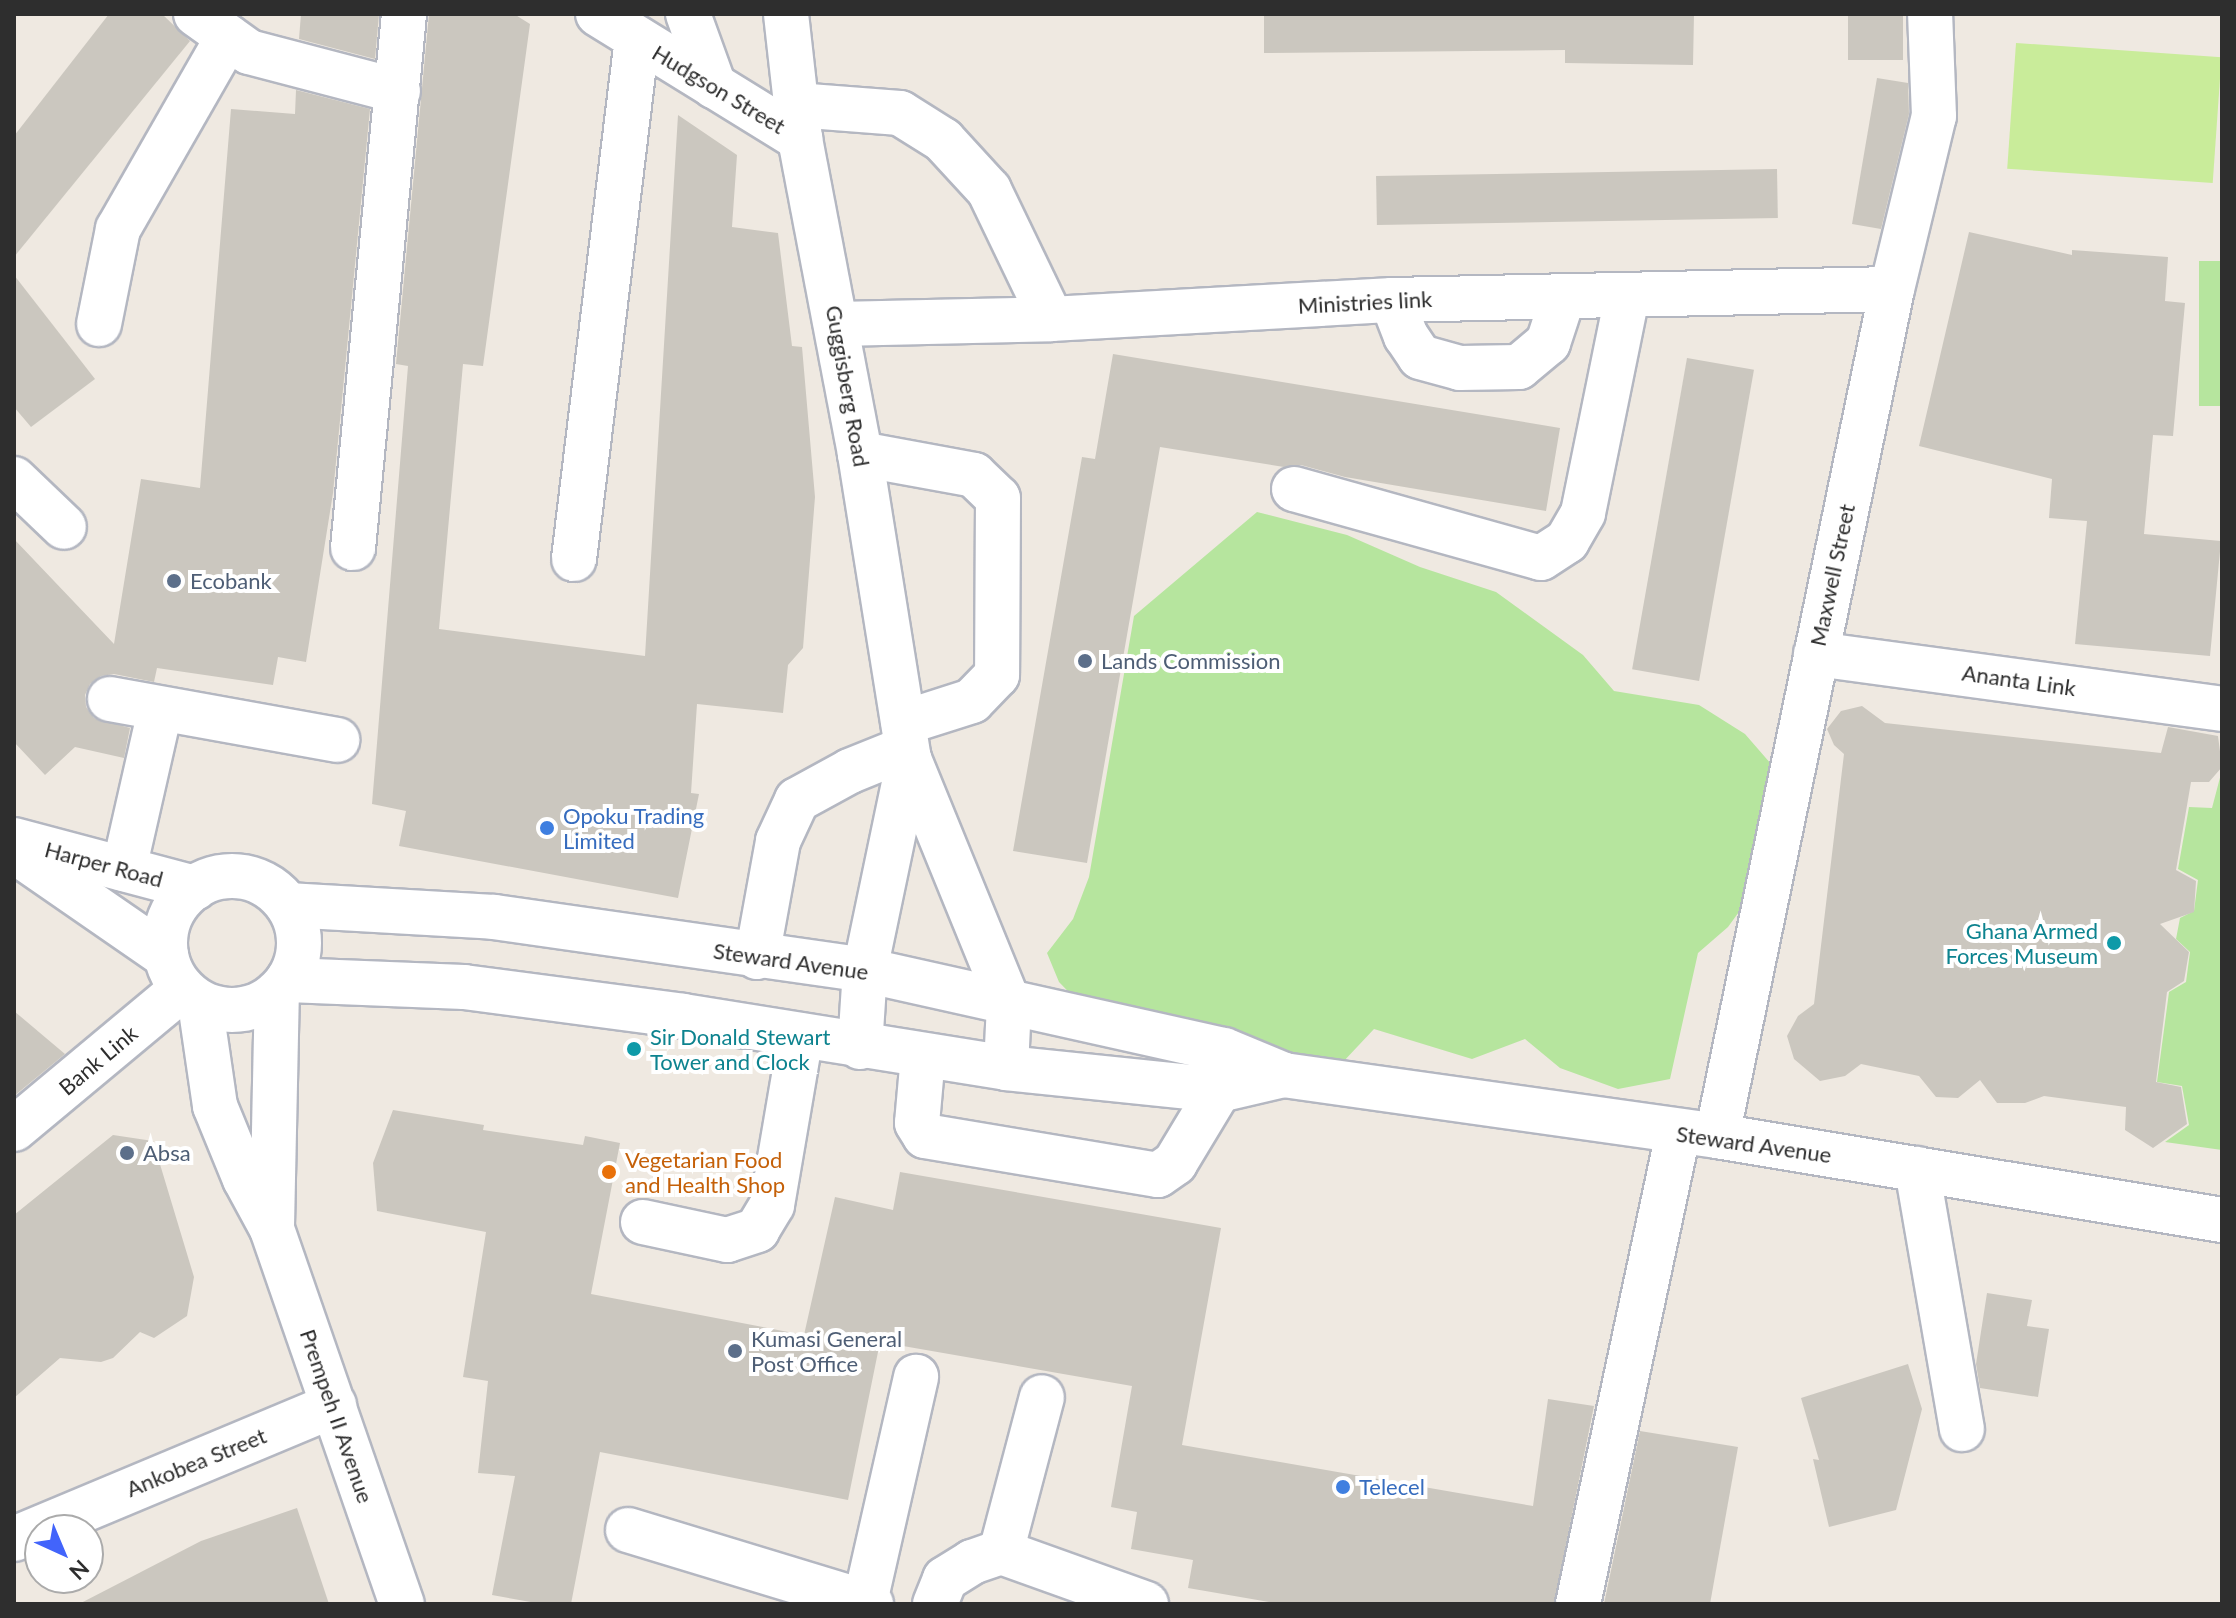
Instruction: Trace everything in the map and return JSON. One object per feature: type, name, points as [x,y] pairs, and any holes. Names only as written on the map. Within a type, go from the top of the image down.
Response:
[{"type":"street","points":[[353,548],[404,14]]},
{"type":"street","name":"Hudgson Street","points":[[598,14],[714,86],[798,122]]},
{"type":"street","points":[[688,14],[714,86]]},
{"type":"street","name":"Guggisberg Road","points":[[786,14],[798,122],[860,454],[906,743],[1009,1004],[1006,1068]]},
{"type":"street","name":"Maxwell Street","points":[[1578,1604],[1816,654],[1892,289],[1934,116],[1930,14]]},
{"type":"street","points":[[99,324],[118,229],[212,26],[249,52],[398,91]]},
{"type":"street","points":[[574,559],[637,39]]},
{"type":"street","points":[[798,122],[900,113],[943,140],[989,190],[1051,319]]},
{"type":"street","name":"Ministries link","points":[[837,324],[1051,319],[1392,300],[1892,289]]},
{"type":"street","points":[[1294,489],[1541,558],[1567,541],[1583,513],[1627,296]]},
{"type":"street","points":[[1392,300],[1406,336],[1420,357],[1460,368],[1519,367],[1548,343],[1563,297]]},
{"type":"street","points":[[757,957],[778,841],[797,800],[906,743],[972,701],[997,675],[998,498],[974,475],[860,454]]},
{"type":"street","points":[[14,479],[64,527]]},
{"type":"street","name":"Ananta Link","points":[[1816,654],[2222,709]]},
{"type":"street","points":[[110,699],[160,711],[337,740]]},
{"type":"street","points":[[124,869],[160,711]]},
{"type":"street","name":"Guggisberg Road","points":[[860,1047],[865,970],[906,743]]},
{"type":"street","name":"Harper Road","points":[[14,840],[195,888]]},
{"type":"street","name":"Harper Road","points":[[14,851],[85,901],[183,982]]},
{"type":"street","points":[[234,876],[255,880],[273,890],[288,905],[296,923],[299,942],[297,962],[283,986],[254,1007],[226,1010],[183,982],[166,929],[176,906],[195,888],[213,879],[234,876]]},
{"type":"street","points":[[14,889],[85,901]]},
{"type":"street","name":"Steward Avenue","points":[[288,905],[494,917],[757,957],[865,970],[1009,1004],[1222,1070]]},
{"type":"street","name":"Bank Link","points":[[14,1129],[183,982]]},
{"type":"street","name":"Prempeh II Avenue","points":[[183,982],[215,1106],[245,1179],[272,1229],[402,1604]]},
{"type":"street","name":"Steward Avenue","points":[[283,986],[464,987],[1006,1068],[1222,1070],[1284,1075],[1697,1134],[2222,1220]]},
{"type":"street","name":"Prempeh II Avenue","points":[[272,1229],[272,1090],[283,986]]},
{"type":"street","points":[[643,1222],[727,1240],[757,1230],[772,1205],[801,1035]]},
{"type":"street","points":[[923,1056],[917,1123],[925,1136],[1158,1175],[1175,1163],[1222,1070]]},
{"type":"street","points":[[1917,1169],[1962,1429]]},
{"type":"street","points":[[628,1530],[868,1603],[916,1377]]},
{"type":"street","points":[[1001,1552],[1042,1397]]},
{"type":"street","name":"Ankobea Street","points":[[14,1539],[334,1405]]},
{"type":"street","points":[[935,1604],[945,1579],[972,1562],[1001,1552],[1146,1604]]},
{"type":"green space","points":[[2016,43],[2221,57],[2213,183],[2007,169]]},
{"type":"green space","points":[[2199,261],[2222,261],[2222,406],[2199,406]]},
{"type":"green space","points":[[1257,512],[1347,535],[1420,567],[1496,592],[1583,655],[1614,691],[1699,705],[1745,734],[1778,772],[1757,887],[1728,927],[1698,953],[1670,1079],[1618,1089],[1560,1068],[1525,1039],[1472,1059],[1374,1029],[1342,1063],[1094,1018],[1059,982],[1047,953],[1073,919],[1089,877],[1134,616]]},
{"type":"green space","points":[[2222,770],[2222,1150],[2165,1142],[2189,1125],[2182,1086],[2157,1082],[2169,992],[2186,982],[2190,952],[2176,939],[2180,918],[2194,911],[2198,880],[2178,869],[2189,807],[2212,808]]},
{"type":"building","points":[[109,14],[162,14],[190,41],[14,257],[14,136]]},
{"type":"building","points":[[301,14],[379,14],[375,59],[299,39]]},
{"type":"building","points":[[429,14],[514,14],[530,24],[483,366],[463,364],[439,629],[645,656],[678,115],[737,155],[732,227],[778,233],[792,346],[802,347],[815,497],[803,648],[788,665],[783,713],[697,704],[691,793],[699,794],[678,898],[399,846],[406,811],[372,804],[408,366],[396,364]]},
{"type":"building","points":[[1264,14],[1694,14],[1693,65],[1565,63],[1565,50],[1264,53]]},
{"type":"building","points":[[1848,14],[1903,14],[1903,60],[1848,60]]},
{"type":"building","points":[[1877,78],[1908,83],[1909,114],[1881,229],[1852,224]]},
{"type":"building","points":[[296,90],[370,109],[333,493],[306,662],[278,657],[273,685],[157,668],[154,682],[114,674],[101,676],[90,684],[85,695],[86,707],[94,718],[130,728],[124,758],[75,747],[45,775],[14,742],[14,539],[114,644],[141,479],[200,488],[231,109],[295,114]]},
{"type":"building","points":[[1777,169],[1778,218],[1377,225],[1376,176]]},
{"type":"building","points":[[1969,232],[2072,255],[2072,250],[2168,257],[2165,301],[2185,303],[2173,436],[2153,435],[2144,534],[2221,541],[2210,656],[2075,644],[2087,521],[2049,518],[2052,479],[1919,446]]},
{"type":"building","points":[[14,275],[95,379],[31,427],[14,407]]},
{"type":"building","points":[[1113,354],[1560,428],[1546,511],[1345,477],[1301,465],[1284,467],[1160,447],[1087,863],[1013,851],[1082,457],[1095,459]]},
{"type":"building","points":[[1687,358],[1754,370],[1699,681],[1632,669]]},
{"type":"building","points":[[1862,706],[1885,723],[2161,753],[2168,727],[2218,736],[2222,767],[2209,782],[2191,782],[2176,870],[2196,881],[2194,912],[2160,924],[2189,952],[2184,981],[2167,992],[2156,1082],[2181,1087],[2187,1124],[2153,1148],[2125,1130],[2126,1107],[2044,1096],[2025,1103],[1997,1103],[1980,1080],[1958,1098],[1936,1097],[1919,1076],[1861,1064],[1845,1076],[1820,1081],[1794,1059],[1787,1036],[1798,1016],[1814,1004],[1844,754],[1834,745],[1827,729],[1841,711]]},
{"type":"building","points":[[14,1011],[65,1054],[14,1096]]},
{"type":"building","points":[[393,1110],[484,1125],[483,1130],[583,1145],[585,1136],[620,1143],[591,1294],[804,1335],[835,1197],[893,1210],[900,1172],[1221,1228],[1182,1445],[1533,1506],[1548,1399],[1594,1406],[1554,1604],[1281,1604],[1188,1588],[1193,1560],[1131,1549],[1137,1512],[1111,1507],[1132,1386],[880,1342],[848,1500],[600,1452],[571,1604],[542,1604],[492,1595],[515,1476],[478,1473],[488,1381],[463,1377],[486,1232],[377,1211],[373,1163]]},
{"type":"building","points":[[113,1135],[153,1141],[194,1277],[187,1316],[154,1338],[140,1332],[113,1358],[101,1362],[60,1358],[14,1398],[14,1215]]},
{"type":"building","points":[[1987,1293],[2032,1300],[2027,1326],[2049,1329],[2038,1397],[1980,1388],[1976,1364]]},
{"type":"building","points":[[1908,1364],[1922,1409],[1896,1510],[1829,1527],[1813,1459],[1819,1460],[1801,1398]]},
{"type":"building","points":[[1640,1431],[1738,1447],[1710,1604],[1604,1604]]},
{"type":"building","points":[[297,1508],[329,1604],[79,1604],[104,1594],[104,1591],[201,1541]]},
{"type":"place","name":"Ecobank","points":[[174,581]]},
{"type":"place","name":"Lands Commission","points":[[1085,661]]},
{"type":"place","name":"Opoku Trading Limited","points":[[547,828]]},
{"type":"place","name":"Ghana Armed Forces Museum","points":[[2114,943]]},
{"type":"place","name":"Sir Donald Stewart Tower and Clock","points":[[634,1049]]},
{"type":"place","name":"Absa","points":[[127,1153]]},
{"type":"place","name":"Vegetarian Food and Health Shop","points":[[609,1172]]},
{"type":"place","name":"Kumasi General Post Office","points":[[735,1351]]},
{"type":"place","name":"Telecel","points":[[1343,1487]]}]
